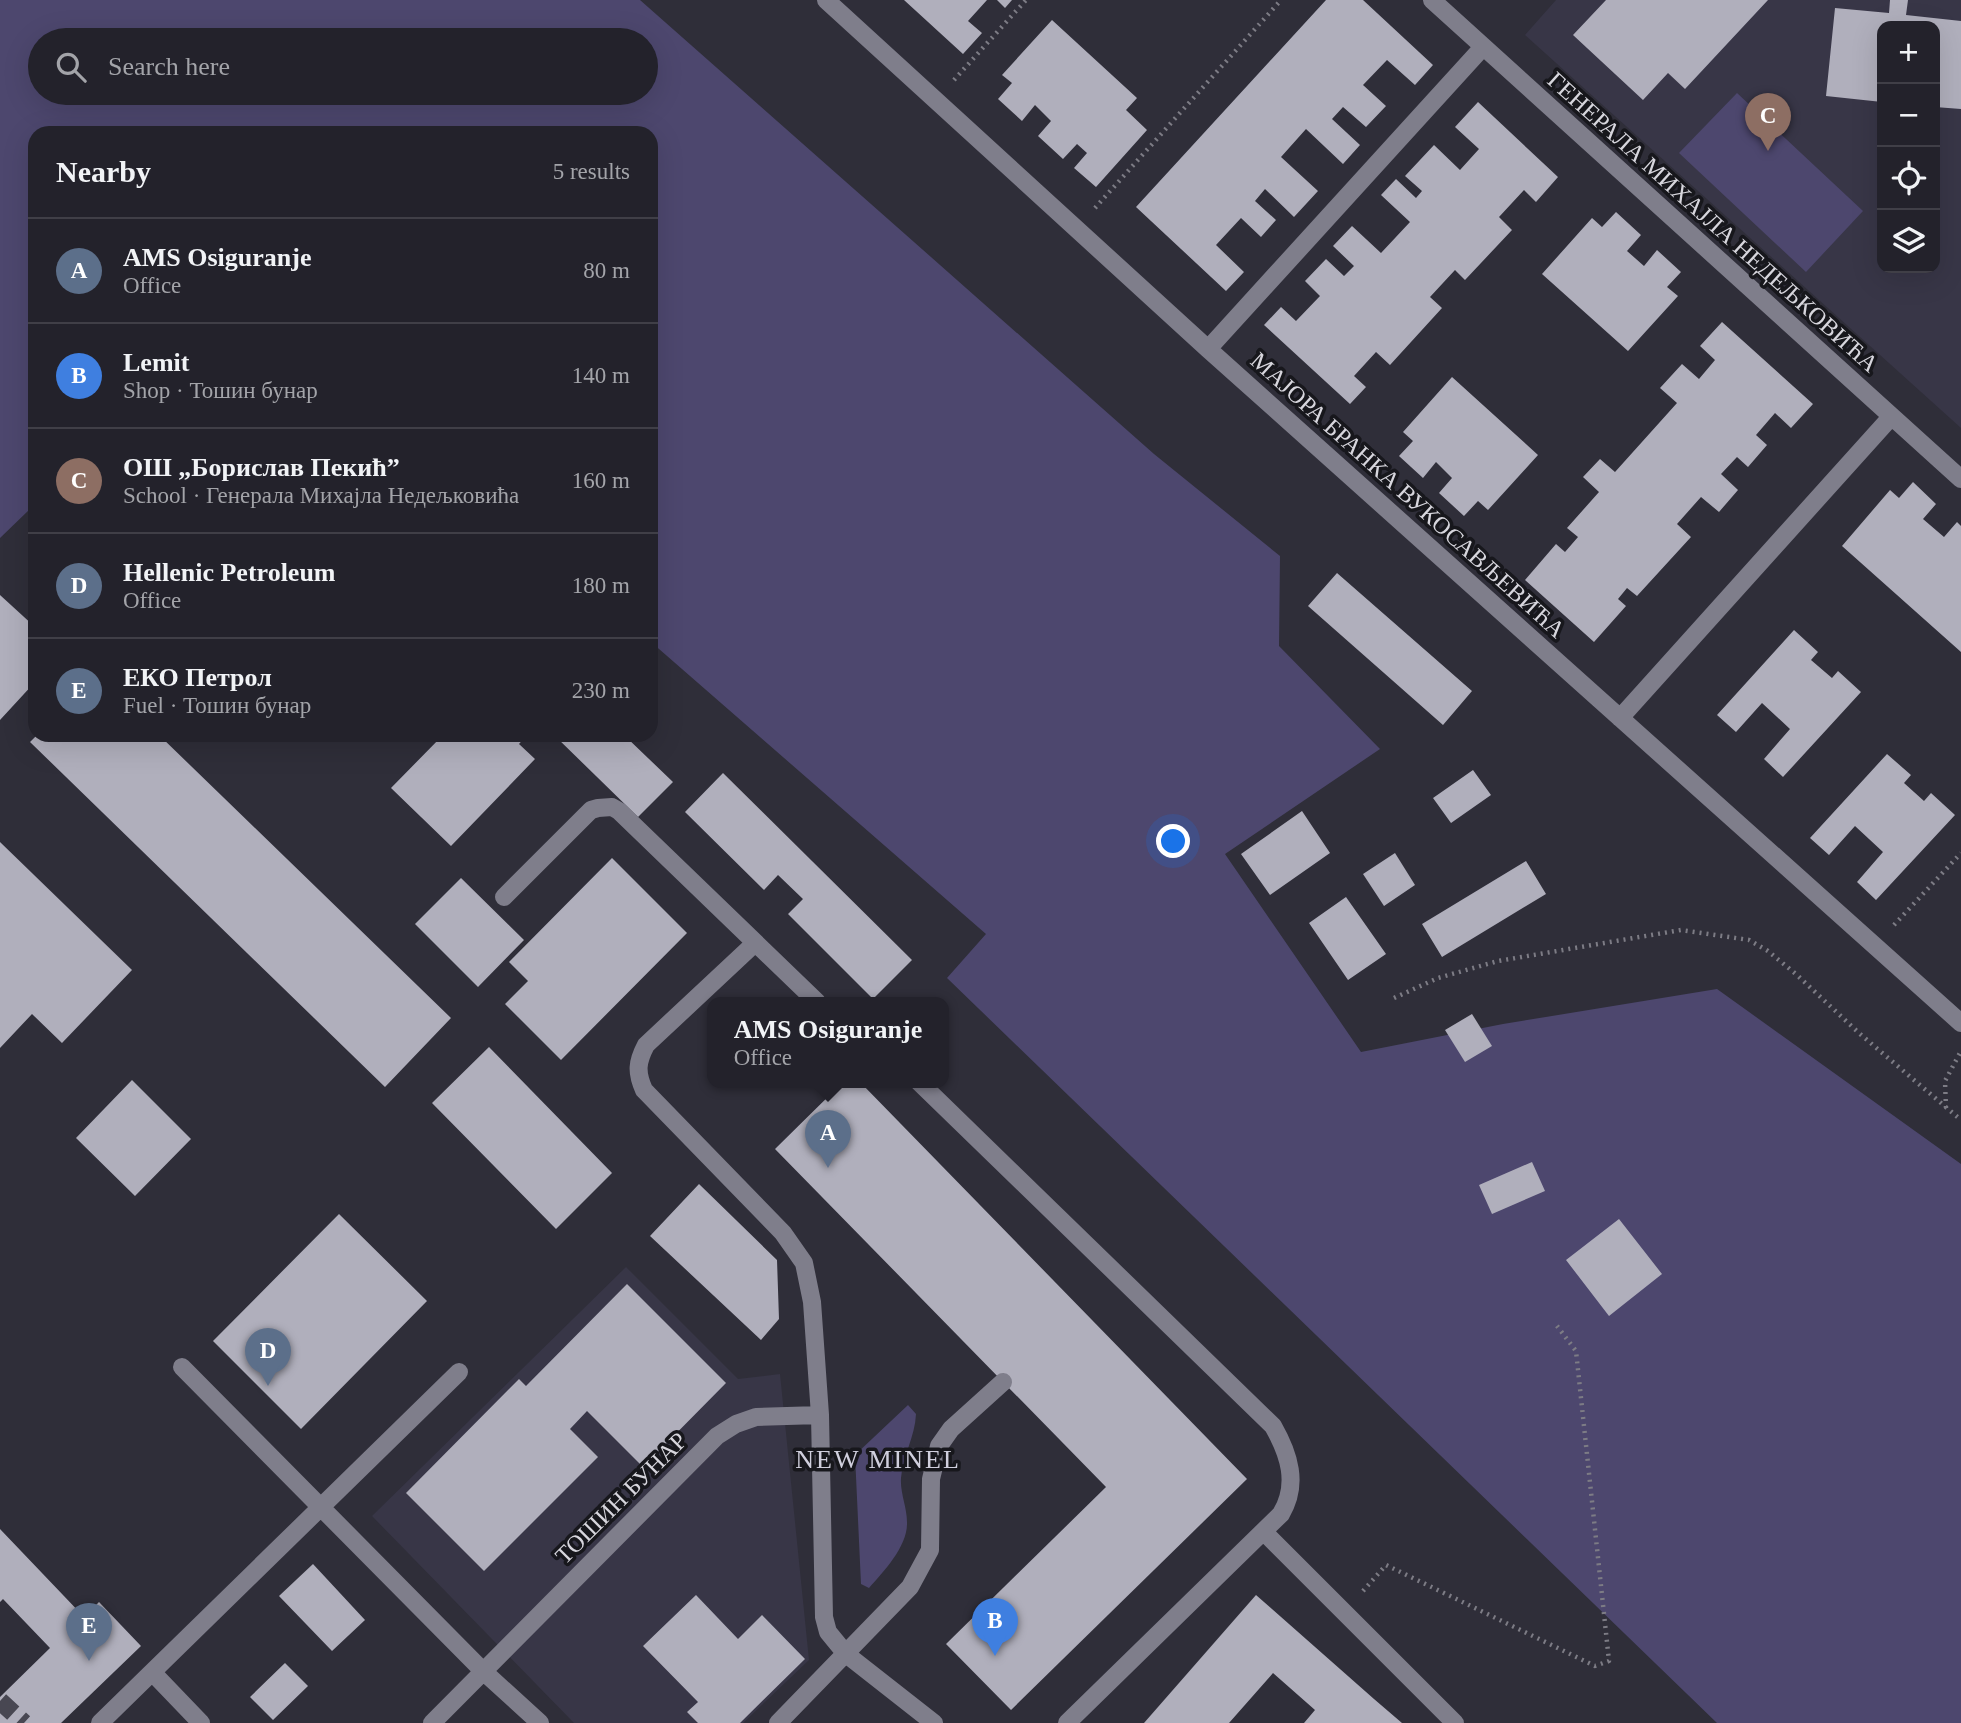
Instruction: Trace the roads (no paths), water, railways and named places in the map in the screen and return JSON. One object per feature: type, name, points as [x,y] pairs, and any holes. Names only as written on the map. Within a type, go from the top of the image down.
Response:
[{"type":"street","name":"МАЈОРА БРАНКА ВУКОСАВЉЕВИЋА","points":[[826,0],[1208,349],[1961,1023]]},
{"type":"street","name":"ГЕНЕРАЛА МИХАЈЛА НЕДЕЉКОВИЋА","points":[[1432,0],[1961,479]]},
{"type":"street","points":[[1208,349],[1483,47]]},
{"type":"street","points":[[1620,718],[1891,417]]},
{"type":"street","points":[[505,898],[580,819],[598,807],[612,807],[812,997]]},
{"type":"street","points":[[754,944],[646,1045],[639,1059],[638,1075],[644,1090],[783,1233],[804,1263],[812,1302],[820,1416],[824,1616],[828,1632],[846,1654],[934,1723]]},
{"type":"street","points":[[925,1088],[1273,1426],[1288,1459],[1291,1488],[1288,1502],[1280,1514],[1067,1723]]},
{"type":"street","points":[[182,1367],[483,1671],[540,1723]]},
{"type":"street","points":[[100,1723],[459,1372]]},
{"type":"street","points":[[778,1723],[910,1587],[929,1550],[930,1479],[939,1446],[951,1429],[1003,1382]]},
{"type":"street","name":"ТОШИН БУНАР","points":[[432,1723],[717,1437],[736,1424],[756,1417],[820,1416]]},
{"type":"street","points":[[1264,1532],[1455,1723]]},
{"type":"street","points":[[153,1673],[201,1723]]},
{"type":"tunnel","points":[[0,1701],[24,1723]]},
{"type":"place","name":"ОШ „Борислав Пекић”","points":[[1768,151]]},
{"type":"place","name":"AMS Osiguranje","points":[[828,1168]]},
{"type":"place","name":"Hellenic Petroleum","points":[[268,1386]]},
{"type":"place","name":"Lemit","points":[[995,1656]]},
{"type":"place","name":"ЕКО Петрол","points":[[89,1661]]},
{"type":"district","name":"NEW MINEL","points":[[878,1459]]}]
